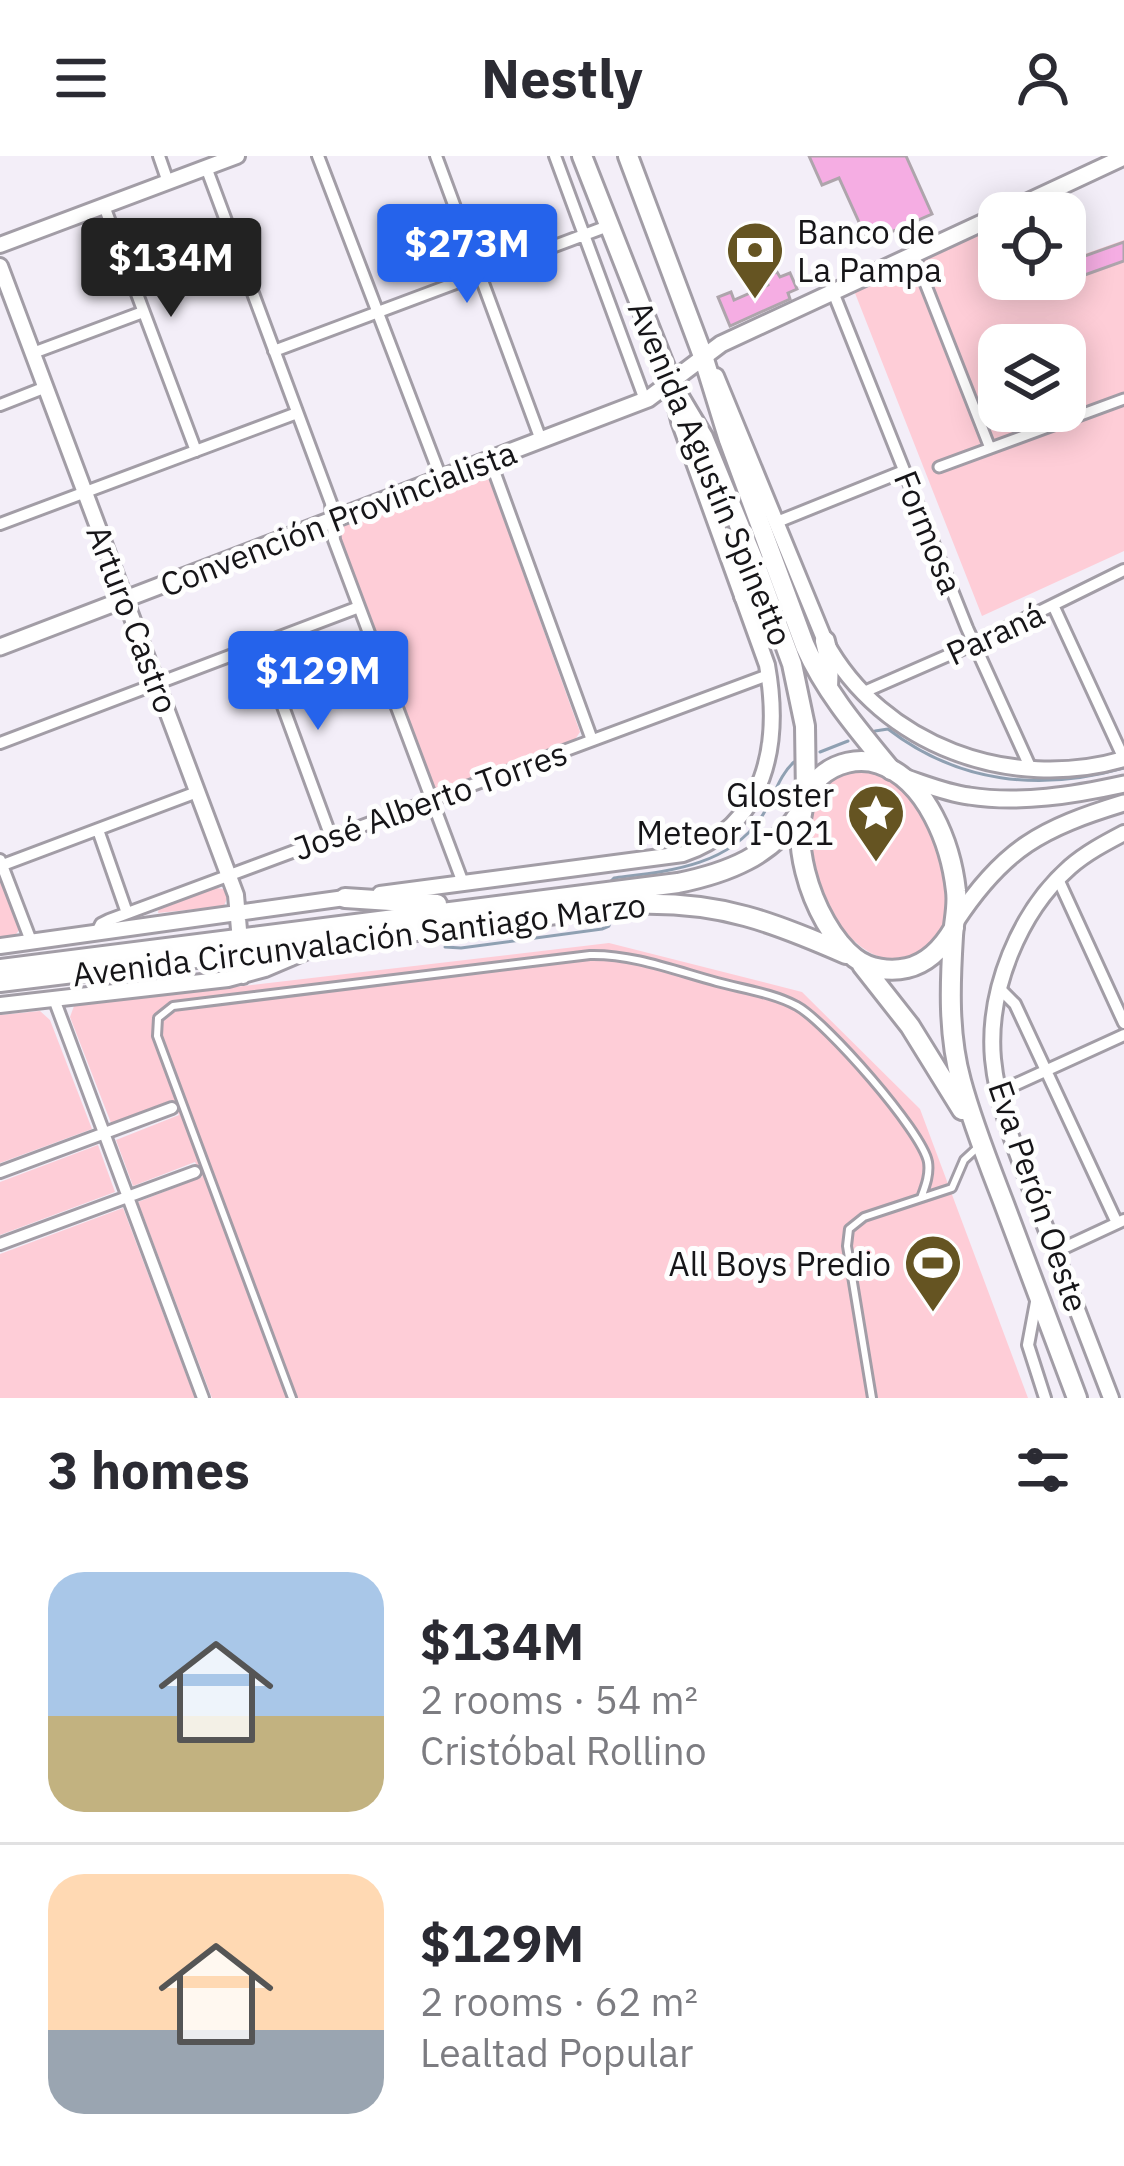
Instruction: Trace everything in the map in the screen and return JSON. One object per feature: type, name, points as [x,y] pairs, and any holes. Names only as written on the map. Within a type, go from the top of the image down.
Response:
[{"type":"main road","name":"Avenida Agustín Spinetto","points":[[582,156],[670,380],[703,437],[780,630],[802,705],[805,800]]},
{"type":"main road","name":"Avenida Agustín Spinetto","points":[[628,156],[704,356],[727,434],[802,640],[855,727],[895,772]]},
{"type":"main road","name":"Convención Provincialista","points":[[1049,192],[1124,157]]},
{"type":"main road","name":"Convención Provincialista","points":[[0,647],[645,400],[722,344],[978,225]]},
{"type":"main road","points":[[744,596],[780,630]]},
{"type":"main road","points":[[825,641],[828,688]]},
{"type":"main road","points":[[982,1144],[915,1034],[828,925],[807,877],[800,836],[805,800],[820,777],[848,763],[874,762],[952,793],[994,799],[1062,795],[1124,784]]},
{"type":"main road","points":[[895,772],[920,797],[944,841],[956,891],[951,1013],[960,1081],[1077,1398]]},
{"type":"main road","name":"Avenida Circunvalación Santiago Marzo","points":[[0,982],[678,883],[732,868],[758,855],[777,840],[805,800]]},
{"type":"main road","points":[[856,960],[885,969],[911,967],[937,952],[990,874],[1027,842],[1059,824],[1124,803]]},
{"type":"main road","points":[[345,898],[428,904],[526,893],[597,894]]},
{"type":"main road","name":"Avenida Circunvalación Santiago Marzo","points":[[0,968],[181,946],[329,942],[663,904],[747,915],[856,960]]},
{"type":"main road","points":[[0,959],[100,946],[181,946]]},
{"type":"main road","points":[[0,992],[84,982],[160,962]]},
{"type":"street","points":[[159,156],[168,182]]},
{"type":"street","points":[[0,245],[237,156]]},
{"type":"street","points":[[319,156],[441,478]]},
{"type":"street","points":[[436,156],[542,440]]},
{"type":"street","points":[[555,156],[645,400]]},
{"type":"street","points":[[206,167],[331,503],[332,537],[463,884]]},
{"type":"street","points":[[104,206],[196,451]]},
{"type":"street","points":[[274,351],[608,226]]},
{"type":"street","points":[[914,255],[990,448]]},
{"type":"street","name":"Arturo Castro","points":[[0,266],[238,900],[243,976]]},
{"type":"street","name":"Formosa","points":[[833,292],[974,644],[1031,769]]},
{"type":"street","points":[[33,353],[143,312]]},
{"type":"street","points":[[704,356],[724,392],[825,641],[845,672],[900,725],[980,761],[1031,769],[1090,767],[1124,759],[1053,605]]},
{"type":"street","points":[[0,946],[660,858],[683,854],[732,825],[763,778],[770,746],[768,675],[762,646],[677,416],[670,380]]},
{"type":"street","points":[[0,405],[46,387]]},
{"type":"street","points":[[939,467],[1124,399]]},
{"type":"street","points":[[0,524],[297,413]]},
{"type":"street","points":[[490,460],[592,740]]},
{"type":"street","points":[[776,523],[904,471]]},
{"type":"street","name":"Paraná","points":[[863,692],[1124,570]]},
{"type":"street","points":[[0,742],[359,607]]},
{"type":"street","points":[[260,644],[332,837]]},
{"type":"street","name":"José Alberto Torres","points":[[97,932],[104,922],[127,913],[768,675]]},
{"type":"street","points":[[31,941],[1,864],[197,792]]},
{"type":"street","points":[[98,830],[127,913]]},
{"type":"street","name":"Eva Perón Oeste","points":[[1111,1398],[1012,1139],[992,1041],[1000,989],[1025,926],[1058,879],[1090,852],[1124,833]]},
{"type":"street","points":[[1058,879],[1124,1023]]},
{"type":"street","points":[[0,1005],[213,982],[243,976],[329,942]]},
{"type":"street","points":[[1000,989],[1015,1004],[1121,1222],[1055,1252]]},
{"type":"street","points":[[54,999],[202,1398]]},
{"type":"street","points":[[999,1092],[1124,1035]]},
{"type":"street","points":[[0,1172],[172,1108]]},
{"type":"street","points":[[0,1244],[196,1172]]},
{"type":"street","points":[[1038,1294],[1028,1345],[1045,1398]]},
{"type":"lane","points":[[292,1398],[157,1036],[158,1018],[168,1008],[590,955],[648,963],[782,999],[808,1013],[914,1131],[928,1163],[921,1198]]},
{"type":"lane","points":[[872,1398],[848,1233],[859,1219],[950,1189],[967,1157],[982,1144]]},
{"type":"shaded area","points":[[978,229],[978,300],[1086,300],[1086,254],[1124,240],[1124,551],[982,616],[853,288]]},
{"type":"shaded area","points":[[481,475],[490,481],[580,732],[574,741],[435,788],[339,533],[345,525]]},
{"type":"shaded area","points":[[864,770],[889,779],[911,800],[936,844],[944,870],[945,919],[935,939],[918,954],[887,959],[858,944],[834,916],[817,880],[809,842],[813,807],[831,781]]},
{"type":"shaded area","points":[[0,879],[19,930],[14,937],[0,939]]},
{"type":"shaded area","points":[[224,889],[228,896],[224,906],[158,913],[159,907]]},
{"type":"shaded area","points":[[609,943],[802,992],[920,1109],[1028,1398],[212,1398],[138,1202],[202,1177],[195,1162],[133,1186],[116,1140],[179,1115],[172,1100],[111,1123],[70,1017],[74,1006]]},
{"type":"shaded area","points":[[40,1011],[50,1020],[92,1129],[0,1163],[0,1015]]},
{"type":"shaded area","points":[[98,1145],[115,1192],[0,1235],[0,1182]]},
{"type":"shaded area","points":[[123,1208],[195,1398],[0,1398],[0,1254]]},
{"type":"building","points":[[809,156],[906,156],[932,214],[868,242],[839,178],[822,185]]},
{"type":"building","points":[[1124,242],[1124,261],[1086,275],[1086,256]]},
{"type":"building","name":"Banco de La Pampa","points":[[777,272],[780,277],[790,273],[797,289],[788,293],[790,299],[730,326],[718,297],[731,292],[734,300],[768,285],[766,277]]},
{"type":"waterway","points":[[875,731],[888,729],[943,761],[1001,778],[1062,780],[1124,768]]},
{"type":"waterway","points":[[820,752],[848,741]]},
{"type":"waterway","points":[[609,883],[614,878],[694,864],[730,847],[760,819],[794,762]]},
{"type":"waterway","points":[[445,947],[602,929],[611,918]]},
{"type":"place","name":"Banco de La Pampa","points":[[755,301]]},
{"type":"place","name":"Gloster Meteor I-021","points":[[876,864]]},
{"type":"place","name":"All Boys Predio","points":[[933,1314]]}]
